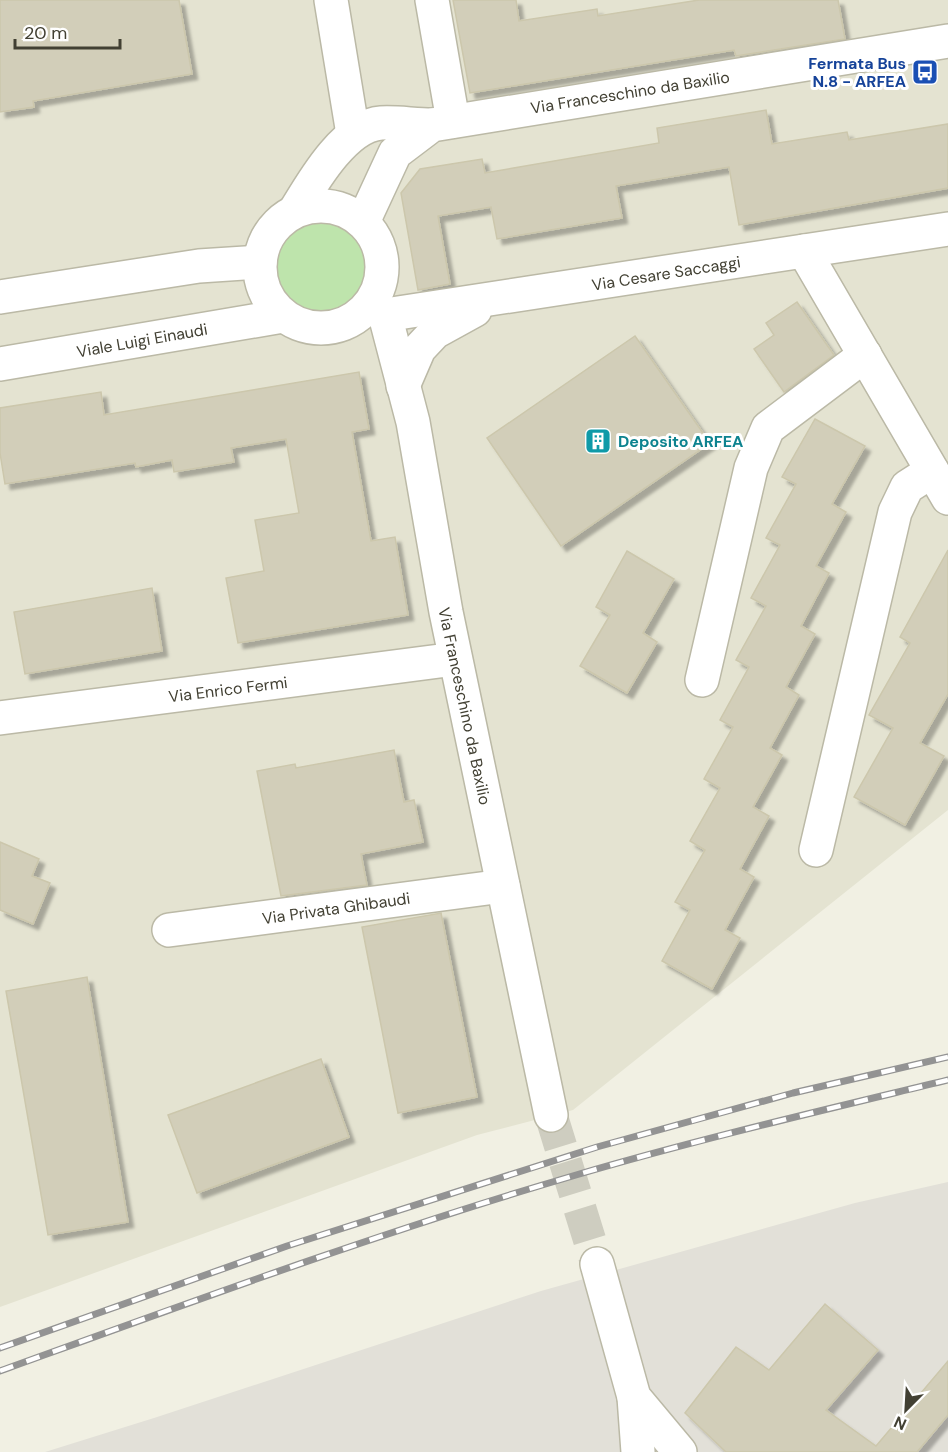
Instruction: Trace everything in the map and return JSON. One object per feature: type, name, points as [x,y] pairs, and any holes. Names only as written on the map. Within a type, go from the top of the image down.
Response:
[{"type":"street","points":[[331,0],[353,134]]},
{"type":"street","points":[[295,211],[320,170],[353,134],[378,123],[443,123],[432,0]]},
{"type":"street","name":"Via Franceschino da Baxilio","points":[[363,222],[395,153],[443,123],[948,41]]},
{"type":"street","points":[[312,206],[330,207],[348,212],[363,222],[379,246],[382,261],[383,275],[379,289],[378,309],[363,313],[351,322],[334,328],[316,329],[299,325],[283,316],[265,292],[260,278],[261,252],[270,232],[295,211],[312,206]]},
{"type":"street","name":"Via Cesare Saccaggi","points":[[378,309],[498,299],[948,229]]},
{"type":"street","points":[[804,251],[940,484],[907,487],[895,512],[816,850]]},
{"type":"street","points":[[0,297],[200,266],[260,262]]},
{"type":"street","points":[[403,386],[419,349],[435,332],[455,319],[498,299]]},
{"type":"street","name":"Via Franceschino da Baxilio","points":[[378,309],[413,422],[455,659],[551,1115]]},
{"type":"street","name":"Viale Luigi Einaudi","points":[[0,364],[283,316]]},
{"type":"street","points":[[702,680],[751,468],[768,428],[865,355]]},
{"type":"street","name":"Via Enrico Fermi","points":[[0,718],[455,659]]},
{"type":"street","name":"Via Privata Ghibaudi","points":[[169,930],[503,886]]},
{"type":"street","points":[[597,1264],[634,1397],[638,1452]]},
{"type":"street","points":[[634,1397],[680,1452]]},
{"type":"shaded area","points":[[0,0],[948,0],[948,810],[573,1110],[477,1135],[0,1307]]},
{"type":"shaded area","points":[[948,1182],[948,1452],[45,1452],[541,1291],[855,1203]]},
{"type":"green space","points":[[321,223],[338,226],[353,236],[363,251],[366,268],[363,285],[353,300],[338,310],[321,313],[304,310],[289,300],[279,285],[276,268],[279,251],[289,236],[304,226]]},
{"type":"building","points":[[0,0],[179,0],[192,74],[33,101],[34,107],[0,112]]},
{"type":"building","points":[[453,0],[516,0],[519,21],[597,9],[598,16],[699,0],[838,0],[845,39],[736,56],[734,50],[470,93]]},
{"type":"building","points":[[766,110],[772,144],[847,132],[849,140],[948,124],[948,188],[739,225],[729,167],[616,186],[622,218],[497,239],[491,207],[438,216],[450,284],[418,290],[401,193],[420,169],[482,159],[485,173],[659,143],[657,128]]},
{"type":"building","points":[[797,302],[834,355],[784,392],[754,349],[774,335],[766,323]]},
{"type":"building","name":"Deposito ARFEA","points":[[635,336],[710,443],[561,546],[487,438]]},
{"type":"building","points":[[359,372],[369,429],[352,432],[371,541],[395,537],[408,615],[238,643],[226,578],[264,571],[255,520],[299,513],[286,439],[231,448],[234,462],[174,472],[172,460],[136,467],[135,463],[5,484],[0,453],[0,408],[101,392],[104,415]]},
{"type":"building","points":[[815,419],[865,446],[832,504],[846,512],[816,566],[829,573],[801,626],[815,634],[786,687],[799,695],[770,748],[782,755],[753,807],[769,816],[740,869],[754,877],[725,930],[740,938],[712,989],[662,961],[690,910],[675,902],[705,850],[690,841],[720,788],[704,779],[733,727],[720,720],[749,667],[736,660],[766,606],[751,598],[780,545],[766,538],[796,484],[782,477]]},
{"type":"building","points":[[948,550],[948,694],[920,743],[944,756],[905,825],[854,797],[893,728],[869,715],[910,643],[900,637]]},
{"type":"building","points":[[627,551],[674,579],[643,633],[657,642],[627,693],[580,666],[610,615],[596,607]]},
{"type":"building","points":[[152,588],[162,651],[25,674],[14,612]]},
{"type":"building","points":[[394,750],[404,802],[414,800],[423,842],[361,854],[367,885],[281,896],[257,771],[295,764],[296,768]]},
{"type":"building","points":[[0,842],[39,859],[32,876],[50,883],[33,924],[0,910]]},
{"type":"building","points":[[441,913],[477,1097],[398,1113],[362,927]]},
{"type":"building","points":[[87,977],[128,1222],[48,1235],[6,991]]},
{"type":"building","points":[[321,1059],[349,1137],[197,1193],[168,1115]]},
{"type":"building","points":[[825,1304],[878,1350],[826,1410],[876,1446],[948,1361],[948,1415],[917,1452],[726,1452],[685,1413],[736,1347],[769,1370]]},
{"type":"tunnel","points":[[551,1115],[597,1264]]},
{"type":"railway","points":[[0,1348],[287,1246],[597,1147],[793,1093],[948,1057]]},
{"type":"railway","points":[[0,1371],[286,1268],[503,1197],[669,1149],[948,1080]]},
{"type":"place","name":"Fermata Bus N.8 - ARFEA","points":[[925,72]]},
{"type":"place","name":"Deposito ARFEA","points":[[598,441]]}]
